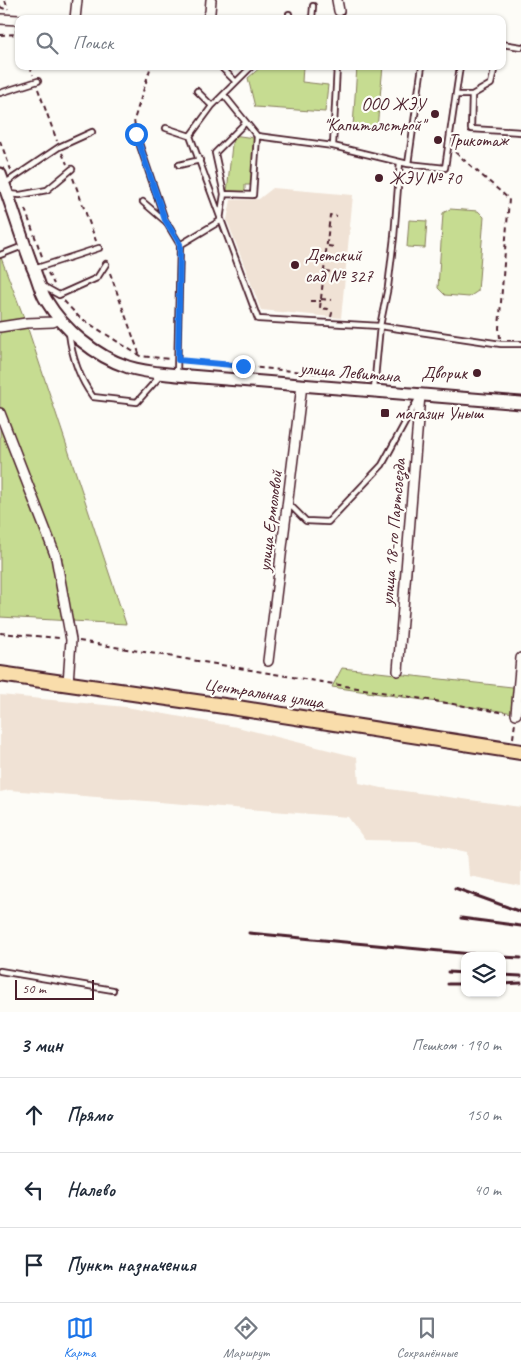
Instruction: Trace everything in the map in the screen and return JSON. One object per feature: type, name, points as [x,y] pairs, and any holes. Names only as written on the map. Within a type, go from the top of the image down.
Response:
[{"type":"main road","name":"Центральная улица","points":[[0,674],[68,682],[517,751]]},
{"type":"street","points":[[75,15],[77,0]]},
{"type":"street","points":[[208,15],[211,0]]},
{"type":"street","points":[[337,0],[339,15]]},
{"type":"street","points":[[0,20],[15,20]]},
{"type":"street","name":"улица Левитана","points":[[5,183],[24,246],[40,268],[39,284],[45,298],[68,327],[97,352],[113,361],[144,371],[177,375],[521,403]]},
{"type":"street","points":[[0,327],[26,323],[53,322],[59,318]]},
{"type":"street","name":"улица Ермоловой","points":[[268,662],[302,385]]},
{"type":"street","name":"улица 18-го Партсъезда","points":[[398,671],[420,395]]},
{"type":"street","points":[[0,413],[56,557],[71,640],[68,682]]},
{"type":"street","points":[[516,714],[521,658]]},
{"type":"lane","points":[[312,15],[313,6]]},
{"type":"lane","points":[[506,44],[521,46]]},
{"type":"lane","points":[[224,70],[236,82]]},
{"type":"lane","points":[[190,136],[212,106],[248,70]]},
{"type":"lane","points":[[333,146],[337,70]]},
{"type":"lane","points":[[408,164],[421,70]]},
{"type":"lane","points":[[224,95],[257,136],[333,146],[408,164],[445,168],[459,70]]},
{"type":"lane","points":[[456,94],[472,95],[491,84],[494,70]]},
{"type":"lane","points":[[0,93],[37,82]]},
{"type":"lane","points":[[197,91],[212,106]]},
{"type":"lane","points":[[472,95],[471,129],[521,132]]},
{"type":"lane","points":[[220,221],[224,194],[214,152],[245,122]]},
{"type":"lane","points":[[166,128],[190,136],[258,319],[380,326],[501,344],[521,344]]},
{"type":"lane","points":[[71,169],[47,190],[20,195],[5,183],[59,147],[92,132]]},
{"type":"lane","points":[[136,134],[165,220],[180,244],[177,375]]},
{"type":"lane","points":[[224,194],[253,195],[257,136]]},
{"type":"lane","points":[[179,165],[200,160]]},
{"type":"lane","points":[[374,391],[380,326],[388,287],[400,162]]},
{"type":"lane","points":[[143,202],[165,220]]},
{"type":"lane","points":[[180,244],[220,221]]},
{"type":"lane","points":[[0,255],[24,246]]},
{"type":"lane","points":[[40,268],[99,248]]},
{"type":"lane","points":[[39,284],[60,295],[79,284],[97,278],[106,264]]},
{"type":"lane","points":[[68,327],[70,345],[82,382],[93,397],[137,402],[162,373]]},
{"type":"lane","points":[[288,503],[306,521],[328,522],[382,465],[420,395]]},
{"type":"lane","points":[[0,971],[113,990]]},
{"type":"path","points":[[0,35],[15,34]]},
{"type":"path","points":[[32,70],[59,147],[71,169],[99,248]]},
{"type":"path","points":[[136,134],[134,120],[150,70]]},
{"type":"path","points":[[0,141],[5,183]]},
{"type":"path","points":[[448,146],[509,199],[499,328],[501,344]]},
{"type":"path","points":[[20,195],[40,268],[60,295],[79,317],[140,356],[376,379]]},
{"type":"path","points":[[331,324],[332,313],[328,309],[320,308],[330,215],[337,216]]},
{"type":"path","points":[[328,246],[334,247]]},
{"type":"path","points":[[106,264],[140,356]]},
{"type":"path","points":[[325,271],[332,272]]},
{"type":"path","points":[[310,301],[332,300]]},
{"type":"path","points":[[0,633],[71,640],[516,714],[517,751]]},
{"type":"shaded area","name":"Детский сад № 327","points":[[273,188],[353,195],[341,318],[261,310],[227,220],[231,200],[259,199]]},
{"type":"shaded area","points":[[0,695],[126,707],[237,727],[357,757],[359,783],[382,788],[521,807],[521,886],[469,876],[467,852],[416,841],[365,840],[348,817],[9,790],[0,792]]},
{"type":"green space","points":[[257,70],[303,70],[302,82],[328,85],[325,112],[255,107],[248,78]]},
{"type":"green space","points":[[357,70],[383,70],[377,128],[353,127]]},
{"type":"green space","points":[[233,135],[254,138],[251,185],[245,185],[245,192],[227,192]]},
{"type":"green space","points":[[450,209],[478,211],[484,217],[478,291],[469,297],[445,295],[438,288],[443,213]]},
{"type":"green space","points":[[409,220],[427,221],[425,248],[407,247]]},
{"type":"green space","points":[[0,255],[26,323],[126,624],[0,617]]},
{"type":"green space","points":[[342,668],[521,688],[521,714],[332,687]]},
{"type":"railway","points":[[455,888],[521,912]]},
{"type":"railway","points":[[461,918],[521,926]]},
{"type":"railway","points":[[249,933],[461,953]]},
{"type":"railway","points":[[506,957],[521,958]]},
{"type":"railway","points":[[448,972],[461,973]]},
{"type":"railway","points":[[506,975],[521,976]]},
{"type":"railway","points":[[506,984],[521,983]]},
{"type":"railway","points":[[448,984],[461,984]]},
{"type":"place","name":"ООО ЖЭУ \"Капиталстрой\"","points":[[435,114]]},
{"type":"place","name":"Трикотаж","points":[[438,140]]},
{"type":"place","name":"ЖЭУ № 70","points":[[379,178]]},
{"type":"place","name":"Детский сад № 327","points":[[295,265]]},
{"type":"place","name":"Дворик","points":[[477,373]]},
{"type":"place","name":"магазин Уныш","points":[[385,413]]},
{"type":"route","points":[[136,134],[165,220],[180,244],[178,360],[243,366]]}]
